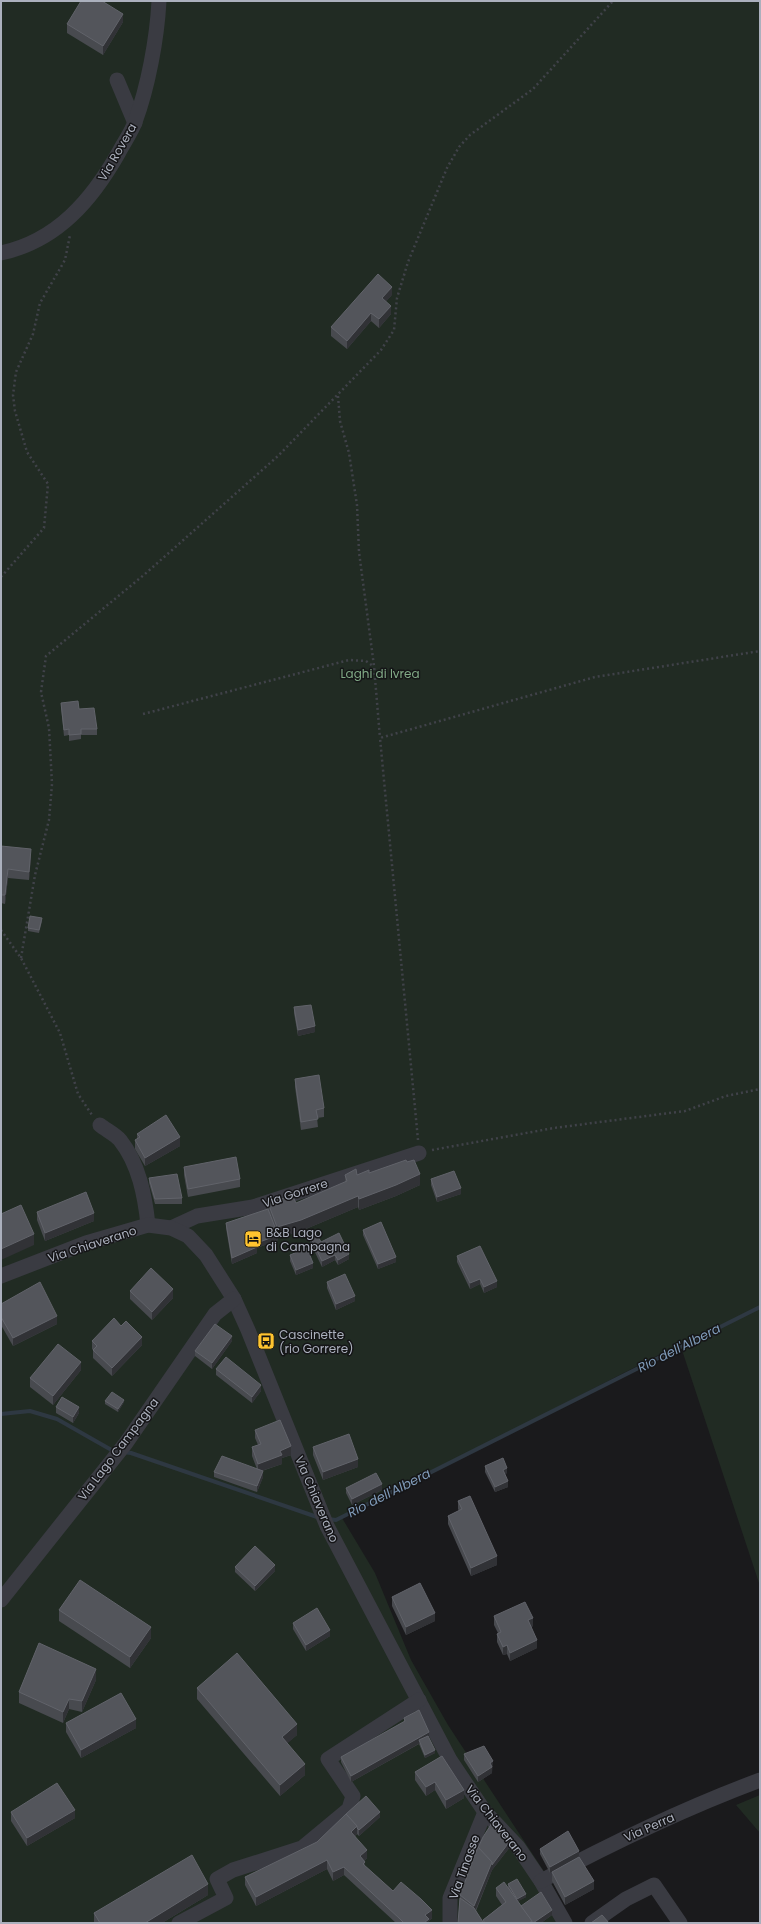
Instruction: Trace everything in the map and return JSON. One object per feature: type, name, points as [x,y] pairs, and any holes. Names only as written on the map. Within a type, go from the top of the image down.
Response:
[{"type":"street","name":"Via Rovera","points":[[1,253],[17,249],[48,233],[74,215],[106,175],[134,123],[158,29],[159,1]]},
{"type":"street","points":[[117,80],[134,123]]},
{"type":"street","points":[[100,1125],[119,1139],[131,1158],[144,1195],[148,1225]]},
{"type":"street","name":"Via Gorrere","points":[[171,1228],[197,1216],[253,1207],[419,1153]]},
{"type":"street","name":"Via Chiaverano","points":[[1,1276],[86,1243],[148,1225],[171,1228],[188,1236],[206,1255],[234,1299],[327,1526],[450,1760],[485,1812],[518,1847],[541,1881],[565,1923]]},
{"type":"street","name":"Via Lago Campagna","points":[[1,1600],[126,1443],[215,1314],[234,1299]]},
{"type":"street","points":[[180,1923],[226,1898],[217,1879],[233,1870],[302,1848],[349,1809],[353,1796],[328,1759],[419,1700]]},
{"type":"street","name":"Via Perra","points":[[541,1881],[618,1841],[720,1795],[760,1780]]},
{"type":"street","name":"Via Tinasse","points":[[450,1923],[450,1898],[485,1812]]},
{"type":"street","points":[[592,1923],[626,1899],[654,1885],[680,1923]]},
{"type":"path","points":[[21,958],[35,875],[49,820],[52,784],[49,728],[41,692],[46,656],[145,574],[266,466],[381,350],[394,330],[397,298],[408,262],[447,168],[458,147],[470,135],[533,90],[613,1]]},
{"type":"path","points":[[1,577],[44,528],[48,484],[27,452],[15,411],[14,395],[16,372],[33,334],[40,303],[64,260],[74,215]]},
{"type":"path","points":[[338,395],[340,421],[349,453],[357,505],[359,552],[374,666],[419,1153],[554,1128],[685,1111],[726,1096],[760,1089]]},
{"type":"path","points":[[380,738],[595,677],[760,651]]},
{"type":"path","points":[[143,714],[349,660],[366,661],[374,666]]},
{"type":"path","points":[[1,930],[21,958],[60,1033],[78,1094],[87,1110],[100,1125]]},
{"type":"green space","name":"Laghi di Ivrea","points":[[1,1],[760,1],[760,1586],[680,1344],[342,1518],[375,1573],[411,1660],[448,1725],[549,1879],[572,1923],[1,1923]]},
{"type":"green space","points":[[760,1795],[760,1833],[736,1805]]},
{"type":"building","points":[[81,1],[102,1],[123,14],[103,46],[67,24]]},
{"type":"building","points":[[378,274],[392,287],[382,298],[391,306],[379,319],[371,313],[347,341],[331,327]]},
{"type":"building","points":[[78,701],[79,709],[94,708],[97,729],[81,729],[81,734],[69,735],[69,729],[64,730],[61,703]]},
{"type":"building","points":[[1,846],[31,849],[29,872],[8,869],[5,895],[1,895]]},
{"type":"building","points":[[30,916],[42,918],[39,930],[28,928]]},
{"type":"building","points":[[311,1005],[315,1026],[298,1030],[294,1007]]},
{"type":"building","points":[[319,1075],[324,1108],[316,1110],[318,1119],[301,1122],[295,1079]]},
{"type":"building","points":[[166,1115],[180,1137],[145,1158],[135,1140],[140,1137],[137,1134]]},
{"type":"building","points":[[236,1157],[240,1179],[188,1189],[184,1167]]},
{"type":"building","points":[[406,1160],[407,1162],[414,1160],[420,1174],[359,1199],[358,1196],[301,1220],[277,1227],[267,1200],[278,1196],[279,1200],[292,1195],[296,1203],[347,1181],[345,1175],[356,1169],[357,1175],[369,1170],[369,1173]]},
{"type":"building","points":[[454,1171],[461,1188],[437,1197],[431,1179]]},
{"type":"building","points":[[177,1174],[182,1198],[155,1199],[149,1178]]},
{"type":"building","points":[[86,1192],[94,1213],[45,1233],[37,1212]]},
{"type":"building","points":[[21,1205],[34,1234],[1,1249],[1,1214]]},
{"type":"building","name":"B&B Lago di Campagna","points":[[268,1209],[278,1235],[257,1243],[257,1247],[232,1258],[226,1223]]},
{"type":"building","points":[[381,1222],[396,1257],[378,1264],[363,1230]]},
{"type":"building","points":[[316,1233],[321,1242],[339,1233],[349,1254],[338,1260],[335,1255],[322,1261],[310,1236]]},
{"type":"building","points":[[480,1246],[497,1281],[484,1287],[480,1279],[470,1283],[457,1256]]},
{"type":"building","points":[[307,1248],[313,1263],[296,1270],[290,1255]]},
{"type":"building","points":[[151,1268],[173,1289],[152,1312],[130,1291]]},
{"type":"building","points":[[345,1274],[355,1296],[336,1304],[327,1282]]},
{"type":"building","points":[[40,1282],[57,1316],[13,1338],[1,1317],[1,1304]]},
{"type":"building","points":[[114,1318],[121,1326],[126,1321],[142,1337],[112,1368],[93,1350],[97,1346],[92,1341]]},
{"type":"building","points":[[215,1324],[232,1336],[212,1363],[195,1351]]},
{"type":"building","points":[[58,1344],[81,1362],[53,1396],[30,1378]]},
{"type":"building","points":[[226,1357],[261,1385],[252,1397],[216,1369]]},
{"type":"building","points":[[112,1392],[124,1400],[118,1409],[105,1401]]},
{"type":"building","points":[[62,1397],[79,1407],[73,1417],[56,1407]]},
{"type":"building","points":[[280,1420],[291,1446],[280,1451],[282,1455],[258,1464],[252,1447],[261,1444],[255,1430]]},
{"type":"building","points":[[349,1434],[358,1459],[323,1472],[313,1447]]},
{"type":"building","points":[[222,1456],[263,1471],[257,1486],[214,1472]]},
{"type":"building","points":[[503,1458],[507,1468],[503,1470],[508,1481],[495,1487],[485,1466]]},
{"type":"building","points":[[376,1473],[382,1484],[352,1499],[346,1488]]},
{"type":"building","points":[[470,1496],[497,1556],[471,1568],[448,1516],[462,1509],[458,1501]]},
{"type":"building","points":[[255,1546],[275,1565],[255,1586],[235,1567]]},
{"type":"building","points":[[80,1580],[151,1627],[130,1657],[59,1610]]},
{"type":"building","points":[[420,1583],[435,1613],[406,1627],[392,1597]]},
{"type":"building","points":[[525,1602],[533,1618],[528,1620],[537,1640],[510,1653],[507,1645],[503,1647],[497,1634],[501,1632],[494,1616]]},
{"type":"building","points":[[317,1608],[330,1630],[306,1645],[293,1623]]},
{"type":"building","points":[[39,1643],[96,1669],[82,1701],[69,1699],[63,1712],[19,1692]]},
{"type":"building","points":[[237,1653],[297,1724],[282,1737],[305,1764],[280,1785],[197,1688]]},
{"type":"building","points":[[121,1693],[136,1719],[81,1750],[66,1723]]},
{"type":"building","points":[[419,1710],[429,1732],[351,1776],[341,1757],[405,1721],[404,1718]]},
{"type":"building","points":[[428,1736],[435,1750],[425,1755],[419,1740]]},
{"type":"building","points":[[484,1746],[493,1761],[490,1763],[492,1767],[478,1776],[464,1754]]},
{"type":"building","points":[[442,1756],[464,1790],[446,1800],[435,1782],[426,1787],[415,1772]]},
{"type":"building","points":[[57,1783],[75,1810],[27,1838],[11,1812]]},
{"type":"building","points":[[366,1796],[380,1812],[359,1830],[346,1814]]},
{"type":"building","points":[[346,1814],[357,1826],[351,1832],[367,1850],[360,1856],[365,1862],[363,1864],[393,1891],[401,1882],[421,1899],[432,1910],[425,1915],[429,1919],[424,1923],[404,1923],[344,1867],[333,1872],[327,1860],[256,1897],[245,1877],[317,1842]]},
{"type":"building","points":[[492,1823],[510,1841],[492,1865],[492,1862],[478,1848]]},
{"type":"building","points":[[568,1831],[579,1851],[550,1867],[540,1849]]},
{"type":"building","points":[[478,1847],[492,1862],[474,1906],[460,1895]]},
{"type":"building","points":[[192,1855],[208,1884],[145,1923],[100,1923],[94,1913]]},
{"type":"building","points":[[579,1857],[594,1881],[565,1897],[552,1872]]},
{"type":"building","points":[[517,1879],[526,1894],[517,1899],[508,1884]]},
{"type":"building","points":[[504,1882],[532,1921],[529,1923],[485,1923],[483,1920],[506,1902],[496,1888]]},
{"type":"building","points":[[541,1892],[552,1910],[532,1923],[521,1906]]},
{"type":"building","points":[[460,1898],[474,1908],[483,1922],[482,1923],[458,1923]]},
{"type":"building","points":[[602,1915],[609,1923],[591,1923]]},
{"type":"waterway","name":"Rio dell'Albera","points":[[328,1519],[336,1520],[760,1307]]},
{"type":"waterway","name":"Rio dell'Albera","points":[[1,1414],[30,1411],[57,1419],[115,1452]]},
{"type":"waterway","name":"Rio dell'Albera","points":[[123,1452],[131,1453],[320,1518]]},
{"type":"place","name":"B&B Lago di Campagna","points":[[253,1239]]},
{"type":"place","name":"Cascinette (rio Gorrere)","points":[[266,1341]]}]
